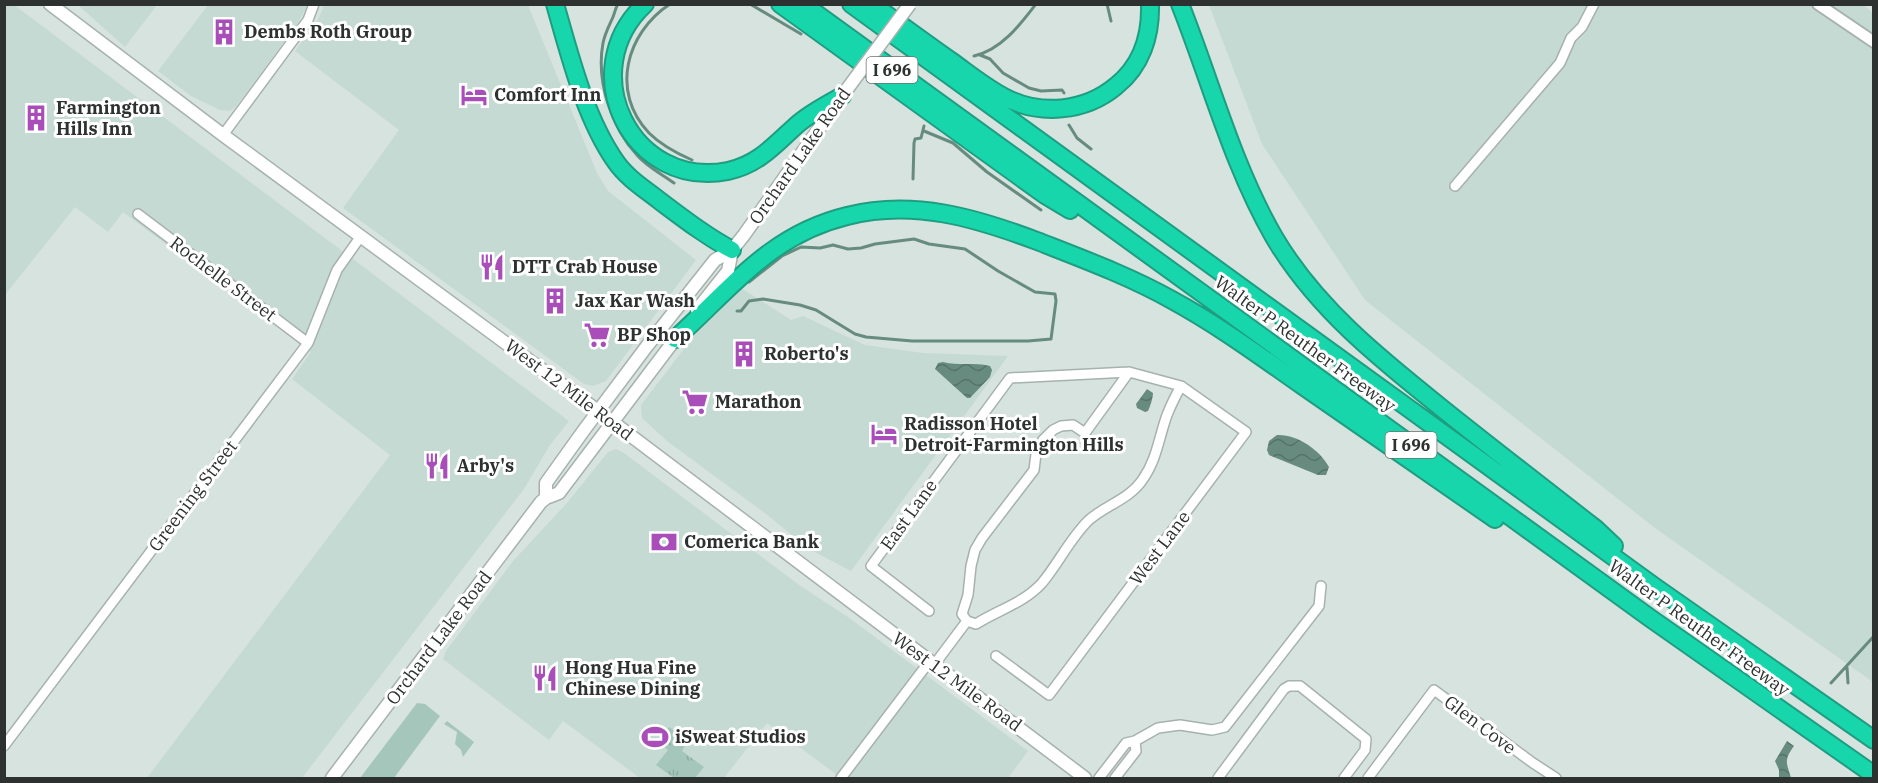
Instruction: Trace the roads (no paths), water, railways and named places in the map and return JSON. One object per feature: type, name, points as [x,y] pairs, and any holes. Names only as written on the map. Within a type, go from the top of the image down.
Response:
[{"type":"highway","points":[[555,4],[574,70],[601,135],[616,163],[634,181],[708,237],[732,250]]},
{"type":"highway","points":[[645,4],[625,28],[616,47],[612,68],[615,102],[629,132],[650,153],[677,167],[703,173],[729,171],[751,164],[766,154],[799,123],[842,96]]},
{"type":"highway","points":[[780,4],[1045,195],[1161,264]]},
{"type":"highway","name":"Walter P Reuther Freeway","points":[[802,4],[1650,618],[1874,775]]},
{"type":"highway","name":"Walter P Reuther Freeway","points":[[851,4],[1655,587],[1874,740]]},
{"type":"highway","points":[[872,4],[1002,96],[1030,106],[1057,109],[1078,106],[1100,98],[1125,78],[1136,64],[1146,43],[1150,4]]},
{"type":"highway","points":[[1180,4],[1254,198],[1281,247],[1314,293],[1341,323],[1368,347],[1596,529],[1655,587]]},
{"type":"highway","points":[[675,339],[747,270],[780,245],[820,225],[847,216],[883,210],[922,210],[964,217],[1099,265],[1174,301],[1228,333],[1494,519],[1650,618]]},
{"type":"main road","name":"West 12 Mile Road","points":[[50,4],[223,135],[598,411],[1085,778]]},
{"type":"main road","name":"Orchard Lake Road","points":[[546,498],[546,483],[598,411],[715,260],[732,250],[910,4]]},
{"type":"main road","name":"Orchard Lake Road","points":[[332,778],[546,498],[560,493],[728,271],[732,250]]},
{"type":"street","points":[[223,135],[308,20],[314,4]]},
{"type":"street","points":[[1455,186],[1560,63],[1571,38],[1581,27],[1594,4]]},
{"type":"street","points":[[1818,4],[1874,42]]},
{"type":"street","name":"Rochelle Street","points":[[138,214],[308,343]]},
{"type":"street","name":"Greening Street","points":[[4,746],[308,343],[337,270],[362,236]]},
{"type":"street","points":[[1130,372],[1085,433],[1073,425],[1061,426],[1043,440],[1036,454],[1034,470],[975,550],[968,595],[962,614],[967,621],[976,624],[991,614],[1019,602],[1031,593],[1042,583],[1088,521],[1124,498],[1138,486],[1155,458],[1167,415],[1181,386]]},
{"type":"street","name":"East Lane","points":[[929,610],[871,566],[1010,378],[1130,372],[1154,378]]},
{"type":"street","name":"West Lane","points":[[996,656],[1049,695],[1246,432],[1181,386],[1154,378]]},
{"type":"street","points":[[1099,778],[1126,743],[1135,741],[1158,728],[1180,724],[1212,730],[1225,727],[1319,606],[1321,586]]},
{"type":"street","points":[[842,778],[931,663],[967,621]]},
{"type":"street","points":[[1218,778],[1284,688],[1294,685],[1299,686],[1366,740],[1365,750],[1344,778]]},
{"type":"street","name":"Glen Cove","points":[[1368,778],[1434,690],[1556,778]]},
{"type":"street","points":[[1116,778],[1136,751],[1135,741]]},
{"type":"water","points":[[938,363],[984,365],[990,366],[992,370],[990,377],[970,398],[967,398],[935,369]]},
{"type":"water","points":[[1147,389],[1153,395],[1148,411],[1145,412],[1137,408],[1136,404]]},
{"type":"water","points":[[1277,435],[1300,440],[1314,449],[1329,467],[1326,475],[1318,475],[1269,455],[1267,450],[1269,441]]},
{"type":"water","points":[[1787,741],[1794,746],[1787,759],[1791,778],[1779,778],[1779,770],[1775,761]]},
{"type":"waterway","points":[[618,4],[605,36],[601,58],[608,103],[620,131],[637,155],[674,183]]},
{"type":"waterway","points":[[670,4],[655,16],[634,47],[628,64],[627,82],[630,100],[637,117],[649,133],[669,148],[692,160]]},
{"type":"waterway","points":[[750,4],[801,34]]},
{"type":"waterway","points":[[974,56],[984,53],[1001,42],[1036,4]]},
{"type":"waterway","points":[[1107,4],[1111,21]]},
{"type":"waterway","points":[[980,55],[990,59],[1003,73],[1029,88],[1041,91],[1062,90],[1064,93]]},
{"type":"waterway","points":[[1069,125],[1077,138],[1091,149]]},
{"type":"waterway","points":[[913,179],[914,143],[915,139],[921,138],[924,126]]},
{"type":"waterway","points":[[924,131],[953,143],[987,172],[1041,210]]},
{"type":"waterway","points":[[737,311],[741,311],[749,301],[763,299],[816,310],[855,334],[866,337],[912,341],[1028,341],[1051,339],[1056,301],[1055,294],[1035,292],[965,249],[929,244],[914,239],[848,249],[833,245],[820,248],[801,247],[782,256],[749,282]]},
{"type":"waterway","points":[[1831,683],[1874,636]]},
{"type":"waterway","points":[[1847,667],[1848,683]]},
{"type":"place","name":"Dembs Roth Group","points":[[224,32]]},
{"type":"place","name":"Comfort Inn","points":[[474,95]]},
{"type":"place","name":"Farmington Hills Inn","points":[[36,118]]},
{"type":"place","name":"DTT Crab House","points":[[492,267]]},
{"type":"place","name":"Jax Kar Wash","points":[[555,301]]},
{"type":"place","name":"BP Shop","points":[[597,335]]},
{"type":"place","name":"Roberto's","points":[[744,354]]},
{"type":"place","name":"Marathon","points":[[695,402]]},
{"type":"place","name":"Radisson Hotel Detroit-Farmington Hills","points":[[884,434]]},
{"type":"place","name":"Arby's","points":[[437,466]]},
{"type":"place","name":"Comerica Bank","points":[[664,542]]},
{"type":"place","name":"Hong Hua Fine Chinese Dining","points":[[545,678]]},
{"type":"place","name":"iSweat Studios","points":[[655,737]]}]
